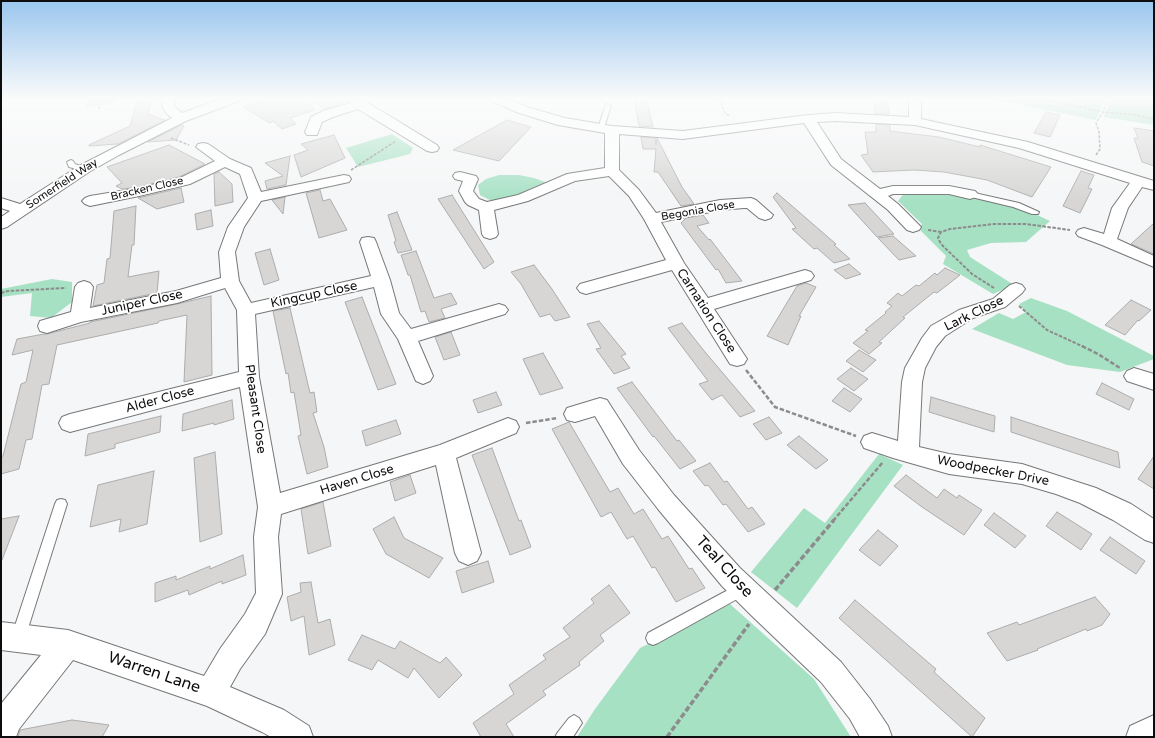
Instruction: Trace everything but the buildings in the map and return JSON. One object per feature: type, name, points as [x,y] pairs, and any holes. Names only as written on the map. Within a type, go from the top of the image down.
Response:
[{"type":"street","name":"Somerfield Way","points":[[1,224],[84,169],[152,132]]},
{"type":"street","points":[[460,176],[471,179],[466,191],[473,202],[486,207],[523,198],[572,177],[612,171],[607,132]]},
{"type":"street","points":[[659,132],[683,134],[699,132]]},
{"type":"street","points":[[817,132],[836,162],[878,194],[913,227]]},
{"type":"street","points":[[966,132],[1023,145],[1147,184]]},
{"type":"street","points":[[407,134],[432,148]]},
{"type":"street","points":[[203,148],[225,162],[246,171],[256,198],[344,179]]},
{"type":"street","name":"Bracken Close","points":[[90,201],[186,181],[225,162]]},
{"type":"street","name":"Carnation Close","points":[[612,171],[634,193],[652,219],[676,263],[736,358]]},
{"type":"street","points":[[1108,240],[1111,236],[1120,208],[1147,184]]},
{"type":"street","points":[[878,194],[893,190],[949,190],[970,194]]},
{"type":"street","name":"Pleasant Close","points":[[210,693],[230,659],[255,624],[269,594],[266,537],[270,507],[249,377],[246,310],[230,281],[227,252],[236,227],[256,198]]},
{"type":"street","name":"Begonia Close","points":[[652,219],[720,204],[753,200],[765,215]]},
{"type":"street","points":[[1,203],[22,210]]},
{"type":"street","points":[[486,207],[490,234]]},
{"type":"street","points":[[1084,233],[1108,240],[1154,262]]},
{"type":"street","points":[[368,242],[381,280],[390,314],[407,337],[423,376]]},
{"type":"street","name":"Carnation Close","points":[[586,288],[676,263]]},
{"type":"street","points":[[703,306],[805,276]]},
{"type":"street","name":"Kingcup Close","points":[[246,310],[381,280]]},
{"type":"street","name":"Juniper Close","points":[[84,287],[80,316],[177,297],[230,281]]},
{"type":"street","name":"Lark Close","points":[[908,453],[912,382],[915,368],[929,342],[938,331],[952,322],[966,314],[999,303],[1012,293]]},
{"type":"street","points":[[407,337],[499,310]]},
{"type":"street","points":[[47,326],[80,316]]},
{"type":"street","points":[[1134,376],[1154,382]]},
{"type":"street","name":"Alder Close","points":[[70,423],[249,377]]},
{"type":"street","name":"Teal Close","points":[[575,414],[600,406],[631,457],[666,502],[731,577],[831,672],[860,709],[877,737]]},
{"type":"street","name":"Haven Close","points":[[270,507],[444,453],[508,427]]},
{"type":"street","name":"Woodpecker Drive","points":[[872,442],[950,464],[1022,474],[1056,484],[1122,512],[1154,532]]},
{"type":"street","points":[[444,453],[468,553]]},
{"type":"street","name":"Warren Lane","points":[[10,637],[68,644],[210,693],[273,722],[298,737]]},
{"type":"street","points":[[2,737],[7,720],[68,644]]},
{"type":"street","points":[[1141,737],[1154,730]]},
{"type":"lane","points":[[71,162],[72,164],[84,169]]},
{"type":"lane","points":[[970,194],[1016,205],[1035,212]]},
{"type":"lane","points":[[10,637],[61,504]]},
{"type":"lane","points":[[653,638],[743,588]]},
{"type":"lane","points":[[563,737],[574,723]]},
{"type":"path","points":[[158,132],[191,147],[203,148]]},
{"type":"path","points":[[1092,166],[1094,157],[1100,148],[1099,132]]},
{"type":"path","points":[[344,179],[354,167],[407,134]]},
{"type":"path","points":[[1084,233],[1026,224],[994,224],[950,229],[941,232],[938,238],[941,244],[972,274],[1012,293],[1048,330],[1098,354],[1134,376]]},
{"type":"path","points":[[1,293],[8,291],[84,287]]},
{"type":"path","points":[[736,358],[774,406],[872,442]]},
{"type":"path","points":[[508,427],[575,414]]},
{"type":"green space","points":[[392,134],[413,148],[410,154],[358,167],[346,148]]},
{"type":"green space","points":[[499,175],[519,175],[548,183],[534,192],[492,201],[480,195],[478,185],[486,179]]},
{"type":"green space","points":[[929,191],[984,199],[1022,208],[1050,221],[1026,242],[991,243],[967,250],[970,257],[1014,285],[993,294],[943,264],[946,256],[919,229],[922,224],[898,201],[905,192]]},
{"type":"green space","points":[[52,279],[72,282],[72,302],[51,318],[30,316],[32,293],[1,297],[1,289]]},
{"type":"green space","points":[[1031,298],[1067,311],[1154,356],[1154,359],[1120,372],[1067,365],[972,329],[999,313],[1013,319],[1026,312],[1019,304]]},
{"type":"green space","points":[[879,454],[903,465],[797,608],[751,572],[804,508],[825,523]]},
{"type":"green space","points":[[730,604],[814,679],[851,737],[577,737],[595,709],[640,648]]}]
